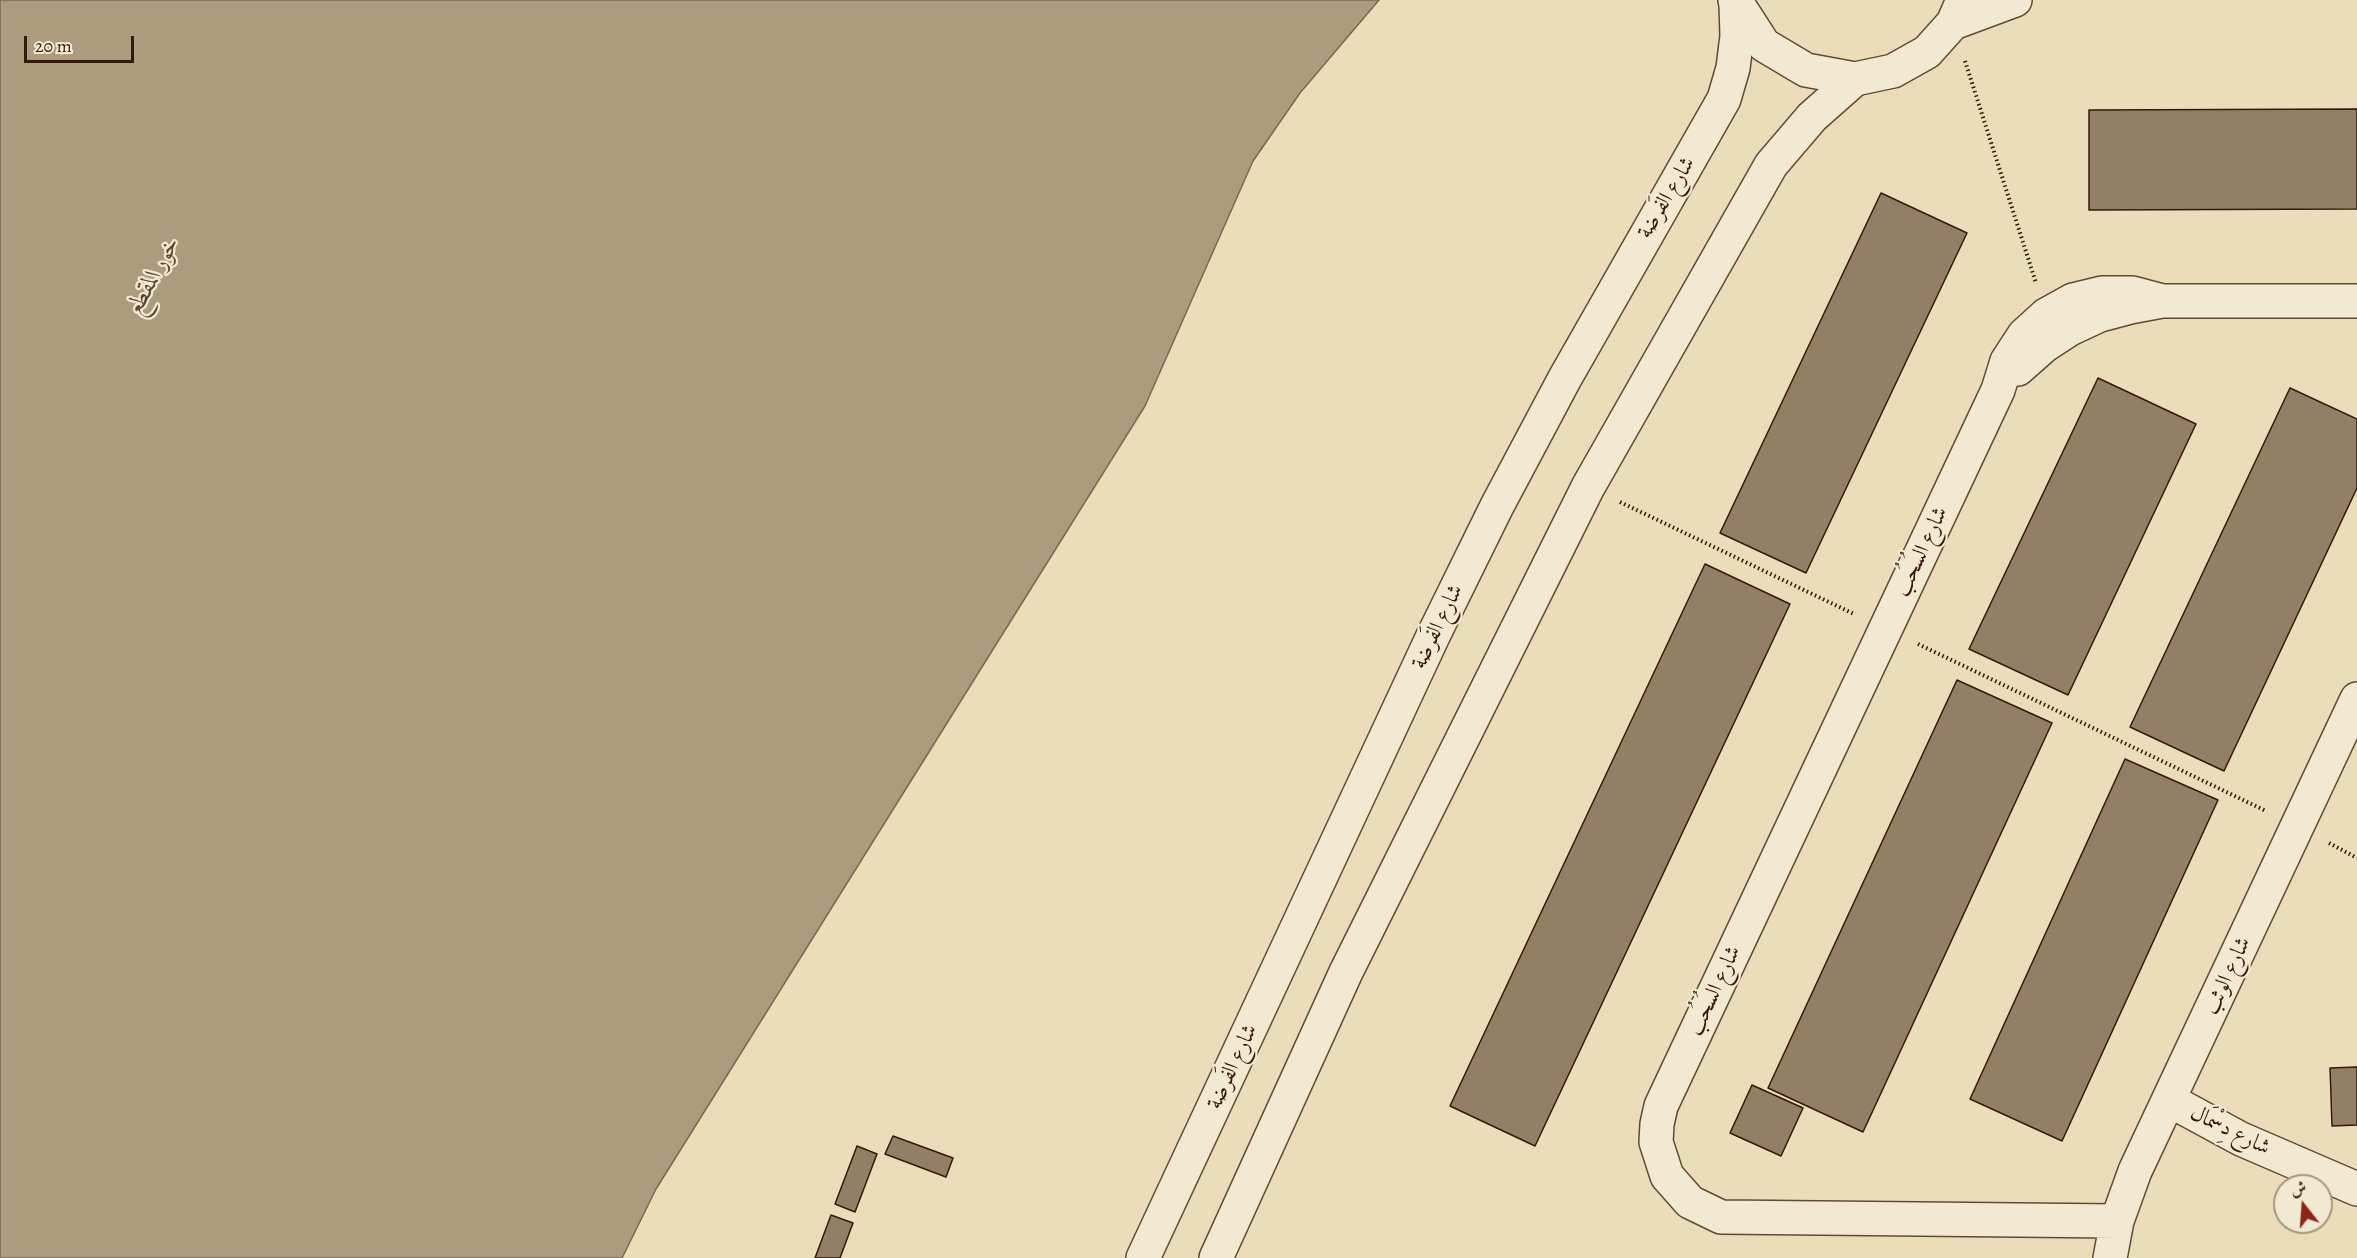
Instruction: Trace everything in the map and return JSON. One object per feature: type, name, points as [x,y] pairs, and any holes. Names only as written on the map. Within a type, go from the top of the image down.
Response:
[{"type":"street","points":[[1736,2],[1764,45],[1806,70],[1855,79],[1893,71],[1927,52],[1958,12],[2015,0]]},
{"type":"street","name":"شارع الفَرضة","points":[[1143,1258],[1433,636],[1492,516],[1587,339],[1724,99],[1733,68],[1737,36],[1736,2]]},
{"type":"street","points":[[1216,1258],[1346,972],[1588,487],[1765,175],[1812,117],[1855,79]]},
{"type":"street","name":"شارع السُحُب","points":[[2117,1221],[1721,1217],[1705,1211],[1678,1191],[1667,1176],[1660,1160],[1656,1133],[1661,1106],[1998,390],[2007,361],[2024,335],[2046,315],[2073,300],[2102,293],[2132,293],[2162,302]]},
{"type":"street","name":"شارع السُحُب","points":[[1998,390],[2044,346],[2070,329],[2100,315],[2162,302],[2357,301]]},
{"type":"street","name":"شارع الوثب","points":[[2110,1258],[2117,1221],[2135,1172],[2299,827],[2357,699]]},
{"type":"street","name":"شارع دِسْمَال","points":[[2169,1100],[2241,1139],[2357,1189]]},
{"type":"path","points":[[1958,12],[2046,315]]},
{"type":"path","points":[[1588,487],[2299,827],[2357,858]]},
{"type":"water","name":"خور المقطع","points":[[0,0],[1379,0],[1300,93],[1253,161],[1145,406],[656,1189],[622,1258],[0,1258]]},
{"type":"building","points":[[2357,109],[2357,209],[2089,210],[2089,110]]},
{"type":"building","points":[[1881,193],[1967,233],[1806,573],[1720,533]]},
{"type":"building","points":[[2098,378],[2196,424],[2068,695],[1969,649]]},
{"type":"building","points":[[2290,388],[2357,419],[2357,488],[2224,771],[2130,727]]},
{"type":"building","points":[[1705,564],[1790,604],[1535,1146],[1450,1106]]},
{"type":"building","points":[[1957,680],[2052,723],[1863,1132],[1768,1088]]},
{"type":"building","points":[[2125,759],[2218,800],[2062,1141],[1970,1099]]},
{"type":"building","points":[[2357,1067],[2357,1125],[2332,1126],[2330,1068]]},
{"type":"building","points":[[1752,1085],[1803,1108],[1781,1156],[1730,1133]]},
{"type":"building","points":[[893,1136],[953,1158],[946,1177],[885,1154]]},
{"type":"building","points":[[857,1146],[877,1154],[855,1212],[835,1204]]},
{"type":"building","points":[[831,1215],[853,1223],[840,1258],[815,1258]]}]
